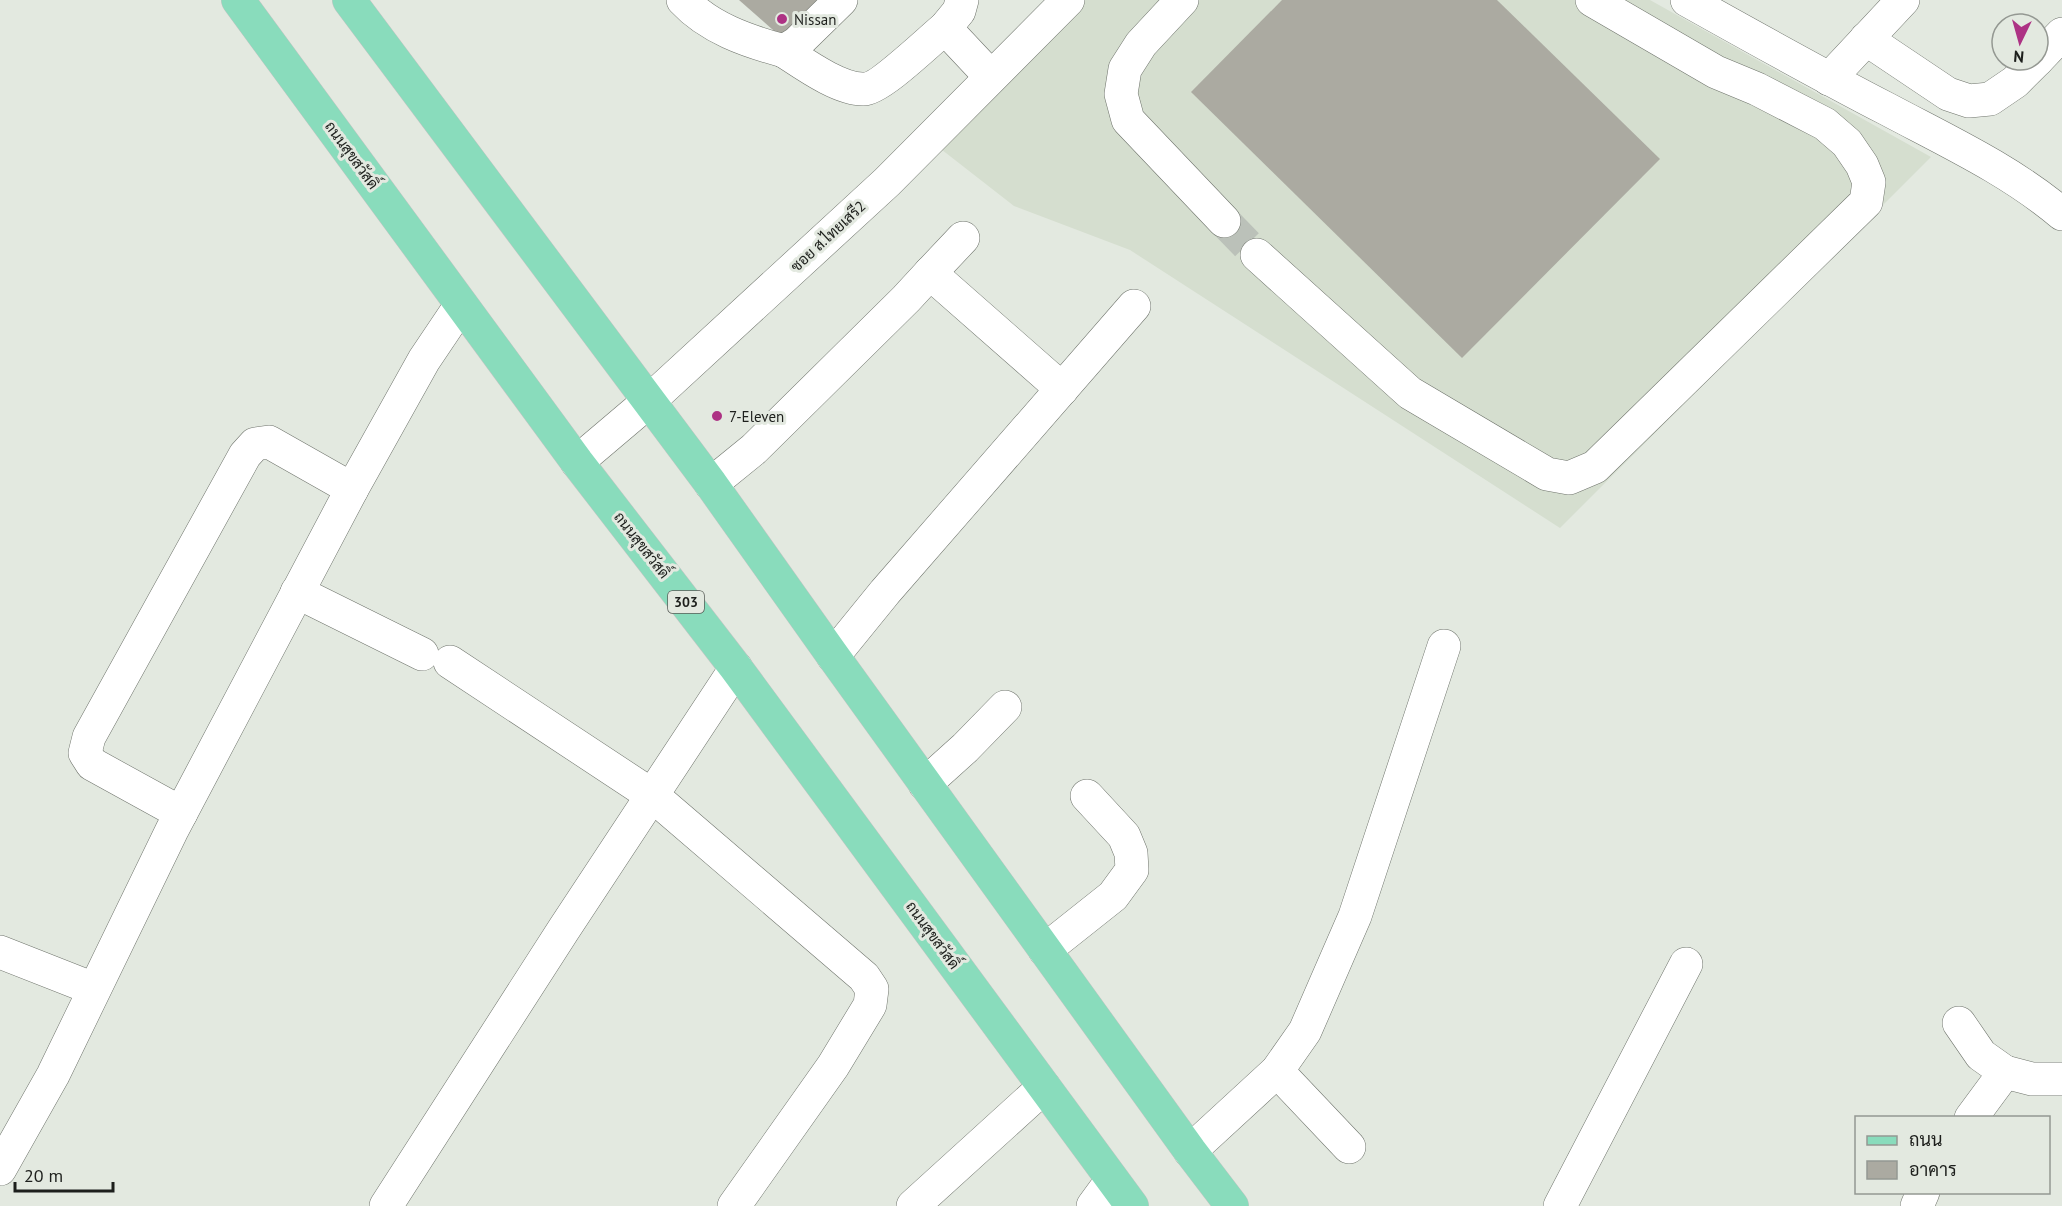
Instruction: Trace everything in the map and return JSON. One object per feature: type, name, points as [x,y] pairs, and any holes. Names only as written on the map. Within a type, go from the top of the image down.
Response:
[{"type":"main road","name":"ถนนสุขสวัสดิ์","points":[[238,0],[577,462],[736,668],[1132,1206]]},
{"type":"main road","points":[[349,0],[711,483],[832,656],[1232,1206]]},
{"type":"street","points":[[683,0],[691,9],[712,24],[757,44],[784,51],[850,88],[866,89],[879,83],[945,28],[959,11],[962,0]]},
{"type":"street","points":[[784,51],[797,43],[841,0]]},
{"type":"street","name":"ซอย ส.ไทยเสรี2","points":[[577,462],[649,401],[887,182],[1068,0]]},
{"type":"street","points":[[1182,0],[1141,44],[1125,69],[1120,94],[1128,120],[1224,221]]},
{"type":"street","points":[[1257,255],[1410,393],[1547,474],[1569,478],[1595,467],[1866,202],[1869,182],[1862,165],[1847,143],[1825,124],[1757,89],[1716,72],[1592,0]]},
{"type":"street","points":[[1829,79],[1903,0]]},
{"type":"street","points":[[1694,2],[1829,79],[1988,163],[2045,200],[2062,214]]},
{"type":"street","points":[[945,28],[991,77]]},
{"type":"street","points":[[2050,46],[2062,34]]},
{"type":"street","points":[[1866,39],[1948,94],[1969,101],[1990,99],[2016,82],[2025,72]]},
{"type":"street","points":[[711,483],[754,449],[906,299],[963,238]]},
{"type":"street","points":[[930,273],[1062,389]]},
{"type":"street","points":[[0,1169],[53,1075],[181,813],[297,592],[424,360],[461,305]]},
{"type":"street","points":[[832,656],[1134,306]]},
{"type":"street","points":[[181,813],[92,764],[85,753],[89,737],[245,455],[255,444],[269,442],[352,489]]},
{"type":"street","points":[[297,592],[436,658],[654,796],[864,977],[872,989],[870,1005],[833,1066],[734,1206]]},
{"type":"street","points":[[1190,1151],[1276,1071],[1305,1031],[1355,916],[1444,646]]},
{"type":"street","points":[[386,1206],[564,929],[654,796],[736,668]]},
{"type":"street","points":[[925,784],[965,748],[1005,707]]},
{"type":"street","points":[[1045,950],[1113,896],[1132,870],[1131,853],[1124,836],[1087,796]]},
{"type":"street","points":[[0,952],[94,989]]},
{"type":"street","points":[[1560,1206],[1686,964]]},
{"type":"street","points":[[1959,1023],[1981,1055],[2005,1072],[2032,1079],[2062,1079]]},
{"type":"street","points":[[1276,1071],[1349,1147]]},
{"type":"street","points":[[1972,1116],[2005,1072]]},
{"type":"street","points":[[913,1206],[1044,1087]]},
{"type":"street","points":[[1092,1206],[1112,1180]]},
{"type":"shaded area","points":[[1081,0],[1650,0],[1931,157],[1560,528],[1130,250],[1014,206],[937,146]]},
{"type":"building","name":"Nissan","points":[[739,0],[823,0],[782,38]]},
{"type":"building","points":[[1282,0],[1497,0],[1660,159],[1462,358],[1191,92]]},
{"type":"tunnel","points":[[1224,221],[1257,255]]},
{"type":"place","name":"Nissan","points":[[782,19]]},
{"type":"place","name":"7-Eleven","points":[[717,416]]}]
